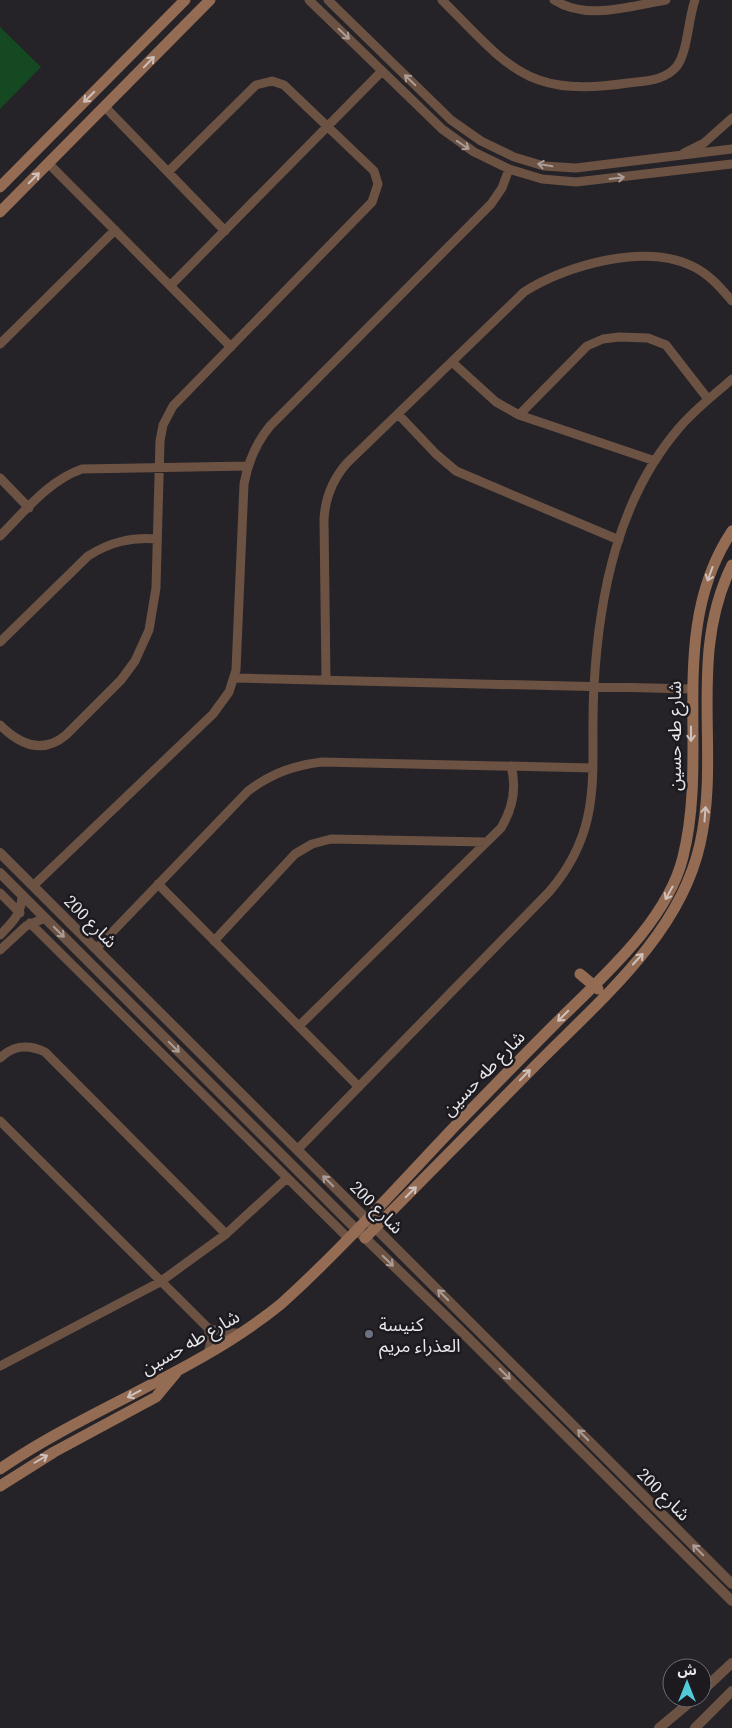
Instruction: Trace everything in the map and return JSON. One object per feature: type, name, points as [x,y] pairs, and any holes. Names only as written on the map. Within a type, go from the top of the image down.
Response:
[{"type":"main road","points":[[0,187],[185,0]]},
{"type":"main road","points":[[0,212],[210,0]]},
{"type":"main road","name":"شارع طه حسين","points":[[0,1469],[43,1442],[244,1333],[293,1293],[593,985],[652,920],[673,885],[681,865],[688,830],[691,798],[694,644],[702,597],[718,554],[732,531]]},
{"type":"main road","name":"شارع طه حسين","points":[[365,1238],[605,995],[655,940],[685,892],[700,847],[706,790],[710,636],[715,605],[732,565]]},
{"type":"main road","points":[[580,974],[605,995]]},
{"type":"main road","name":"شارع طه حسين","points":[[0,1486],[54,1452],[156,1397],[177,1371]]},
{"type":"street","points":[[309,0],[452,138],[480,156],[509,169],[542,179],[576,182],[732,164]]},
{"type":"street","points":[[328,0],[451,120],[491,147],[529,162],[560,168],[592,168],[732,150]]},
{"type":"street","points":[[442,0],[499,56],[522,73],[550,84],[580,88],[659,78],[670,72],[682,56],[695,0]]},
{"type":"street","points":[[554,0],[571,9],[590,11],[666,0]]},
{"type":"street","points":[[170,286],[382,71]]},
{"type":"street","points":[[0,724],[23,743],[40,746],[51,744],[66,736],[121,680],[140,651],[152,620],[156,593],[158,466],[160,441],[166,417],[173,406],[372,202],[377,194],[378,184],[374,171],[284,85],[272,81],[256,85],[168,172]]},
{"type":"street","points":[[105,107],[225,231]]},
{"type":"street","points":[[675,156],[704,143],[732,118]]},
{"type":"street","points":[[48,164],[230,347]]},
{"type":"street","points":[[33,886],[213,714],[224,700],[234,678],[244,484],[254,449],[270,426],[491,204],[502,188],[509,169]]},
{"type":"street","points":[[0,344],[115,230]]},
{"type":"street","points":[[326,680],[324,520],[326,501],[332,484],[342,469],[524,292],[544,279],[587,265],[630,258],[660,258],[675,260],[706,274],[732,301]]},
{"type":"street","points":[[519,415],[587,346],[603,339],[619,337],[648,338],[666,345],[708,399]]},
{"type":"street","points":[[452,362],[496,402],[519,415],[655,461]]},
{"type":"street","points":[[297,1150],[549,892],[563,875],[575,855],[588,821],[592,797],[594,686],[603,596],[619,540],[634,499],[655,461],[680,427],[708,399],[732,379]]},
{"type":"street","points":[[398,414],[436,454],[456,471],[619,540]]},
{"type":"street","points":[[0,536],[61,478],[82,469],[158,466],[248,466]]},
{"type":"street","points":[[0,478],[29,508]]},
{"type":"street","points":[[0,642],[96,551],[113,543],[130,539],[157,540]]},
{"type":"street","points":[[234,678],[692,688]]},
{"type":"street","points":[[96,949],[248,790],[266,778],[287,769],[322,762],[593,768]]},
{"type":"street","points":[[298,1026],[501,828],[511,808],[514,786],[511,766]]},
{"type":"street","points":[[214,941],[296,854],[312,844],[331,839],[486,842]]},
{"type":"street","name":"شارع 200","points":[[0,853],[732,1584]]},
{"type":"street","name":"شارع 200","points":[[0,873],[352,1234],[365,1238],[732,1601]]},
{"type":"street","points":[[158,884],[359,1087]]},
{"type":"street","points":[[0,893],[20,913]]},
{"type":"street","points":[[0,936],[20,913],[22,895]]},
{"type":"street","points":[[0,950],[30,923],[45,918]]},
{"type":"street","points":[[30,923],[287,1178],[352,1234]]},
{"type":"street","points":[[0,1058],[17,1047],[36,1048],[45,1052],[226,1234]]},
{"type":"street","points":[[0,1121],[208,1328],[225,1333],[244,1333]]},
{"type":"street","points":[[0,1366],[160,1282],[226,1234],[287,1178]]},
{"type":"street","points":[[208,1328],[211,1342],[208,1354]]},
{"type":"street","points":[[712,1683],[732,1664]]},
{"type":"street","points":[[695,1728],[732,1691]]},
{"type":"street","points":[[659,1728],[683,1708]]},
{"type":"green space","points":[[0,27],[41,67],[0,109]]},
{"type":"place","name":"كنيسة العذراء مريم","points":[[369,1334]]}]
